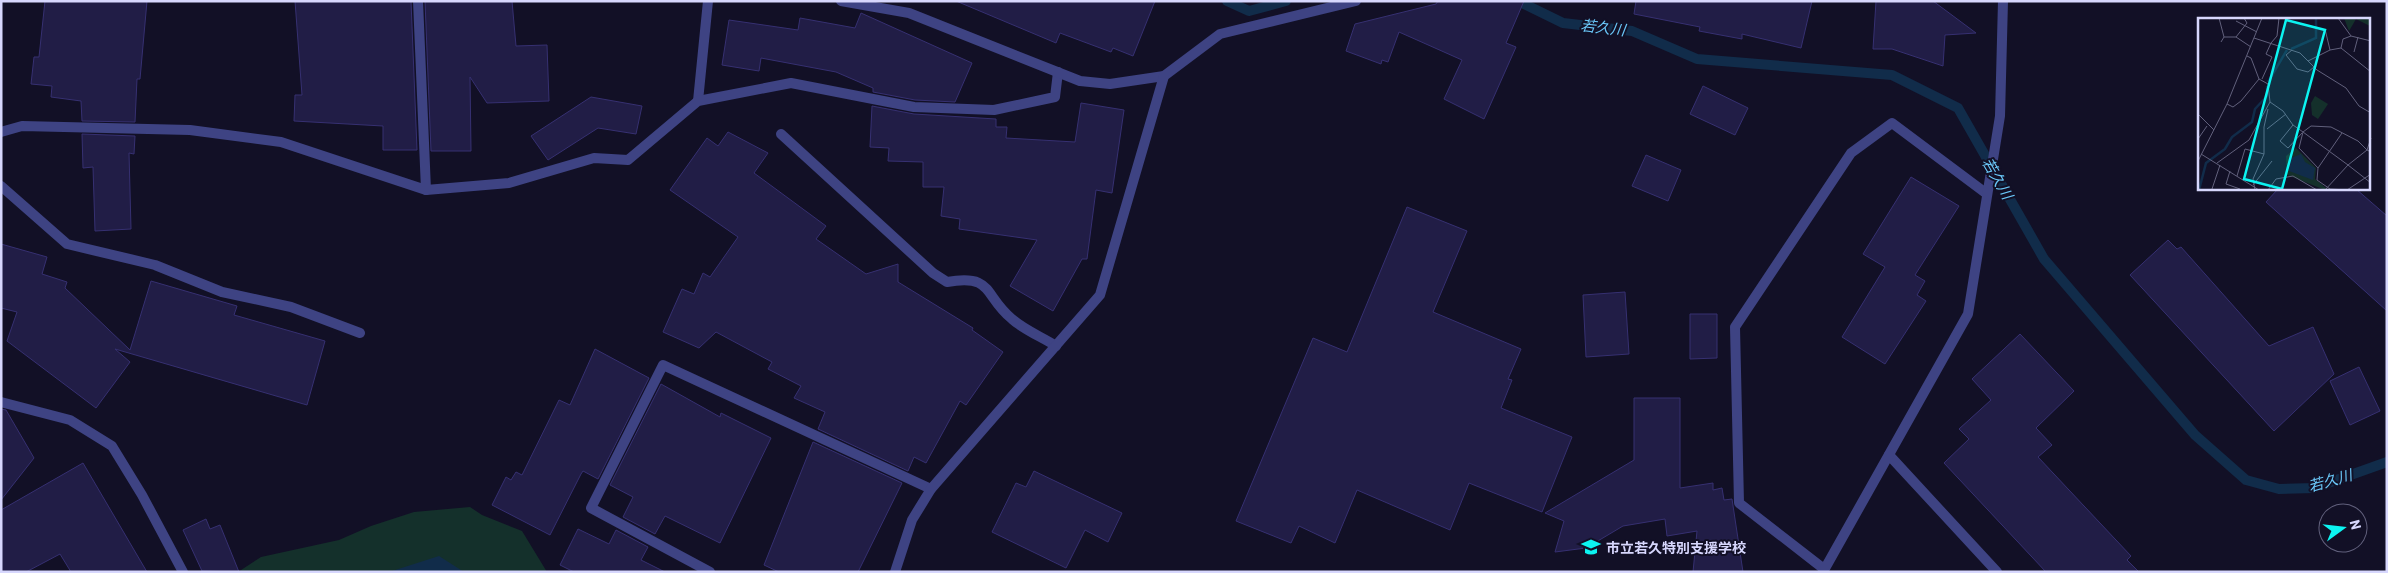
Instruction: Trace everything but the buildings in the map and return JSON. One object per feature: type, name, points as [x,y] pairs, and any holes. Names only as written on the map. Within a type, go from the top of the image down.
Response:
[{"type":"street","points":[[418,1],[426,190]]},
{"type":"street","points":[[698,101],[708,1]]},
{"type":"street","points":[[841,1],[909,14],[1080,82],[1110,84],[1164,76],[1220,34],[1356,1]]},
{"type":"street","points":[[1987,194],[1892,123],[1851,153],[1735,327],[1739,503],[1824,570],[1968,314],[2000,116],[2003,1]]},
{"type":"street","points":[[1,132],[22,126],[190,130],[272,141],[426,190],[509,183],[594,158],[628,160],[698,101],[791,83],[914,107],[994,110],[1055,97],[1058,72]]},
{"type":"street","points":[[895,572],[912,520],[930,489],[1100,295],[1164,76]]},
{"type":"street","points":[[781,134],[933,273],[946,282],[967,279],[981,284],[1012,319],[1056,346]]},
{"type":"street","points":[[1,186],[67,244],[154,265],[222,292],[291,307],[360,332]]},
{"type":"street","points":[[710,572],[591,508],[663,365],[930,489]]},
{"type":"street","points":[[1,402],[70,420],[112,446],[142,495],[183,572]]},
{"type":"street","points":[[1889,455],[1997,572]]},
{"type":"green space","points":[[470,507],[482,515],[522,531],[547,572],[238,572],[261,557],[339,540],[371,526],[414,512]]},
{"type":"water","points":[[439,556],[464,572],[389,572]]},
{"type":"waterway","name":"若久川","points":[[1227,1],[1249,11],[1286,1]]},
{"type":"waterway","name":"若久川","points":[[1518,1],[1563,23],[1632,31],[1697,59],[1892,75],[1958,108],[2044,259],[2195,435],[2246,480],[2279,489],[2314,488],[2387,462]]},
{"type":"place","name":"市立若久特別支援学校","points":[[1591,547]]}]
